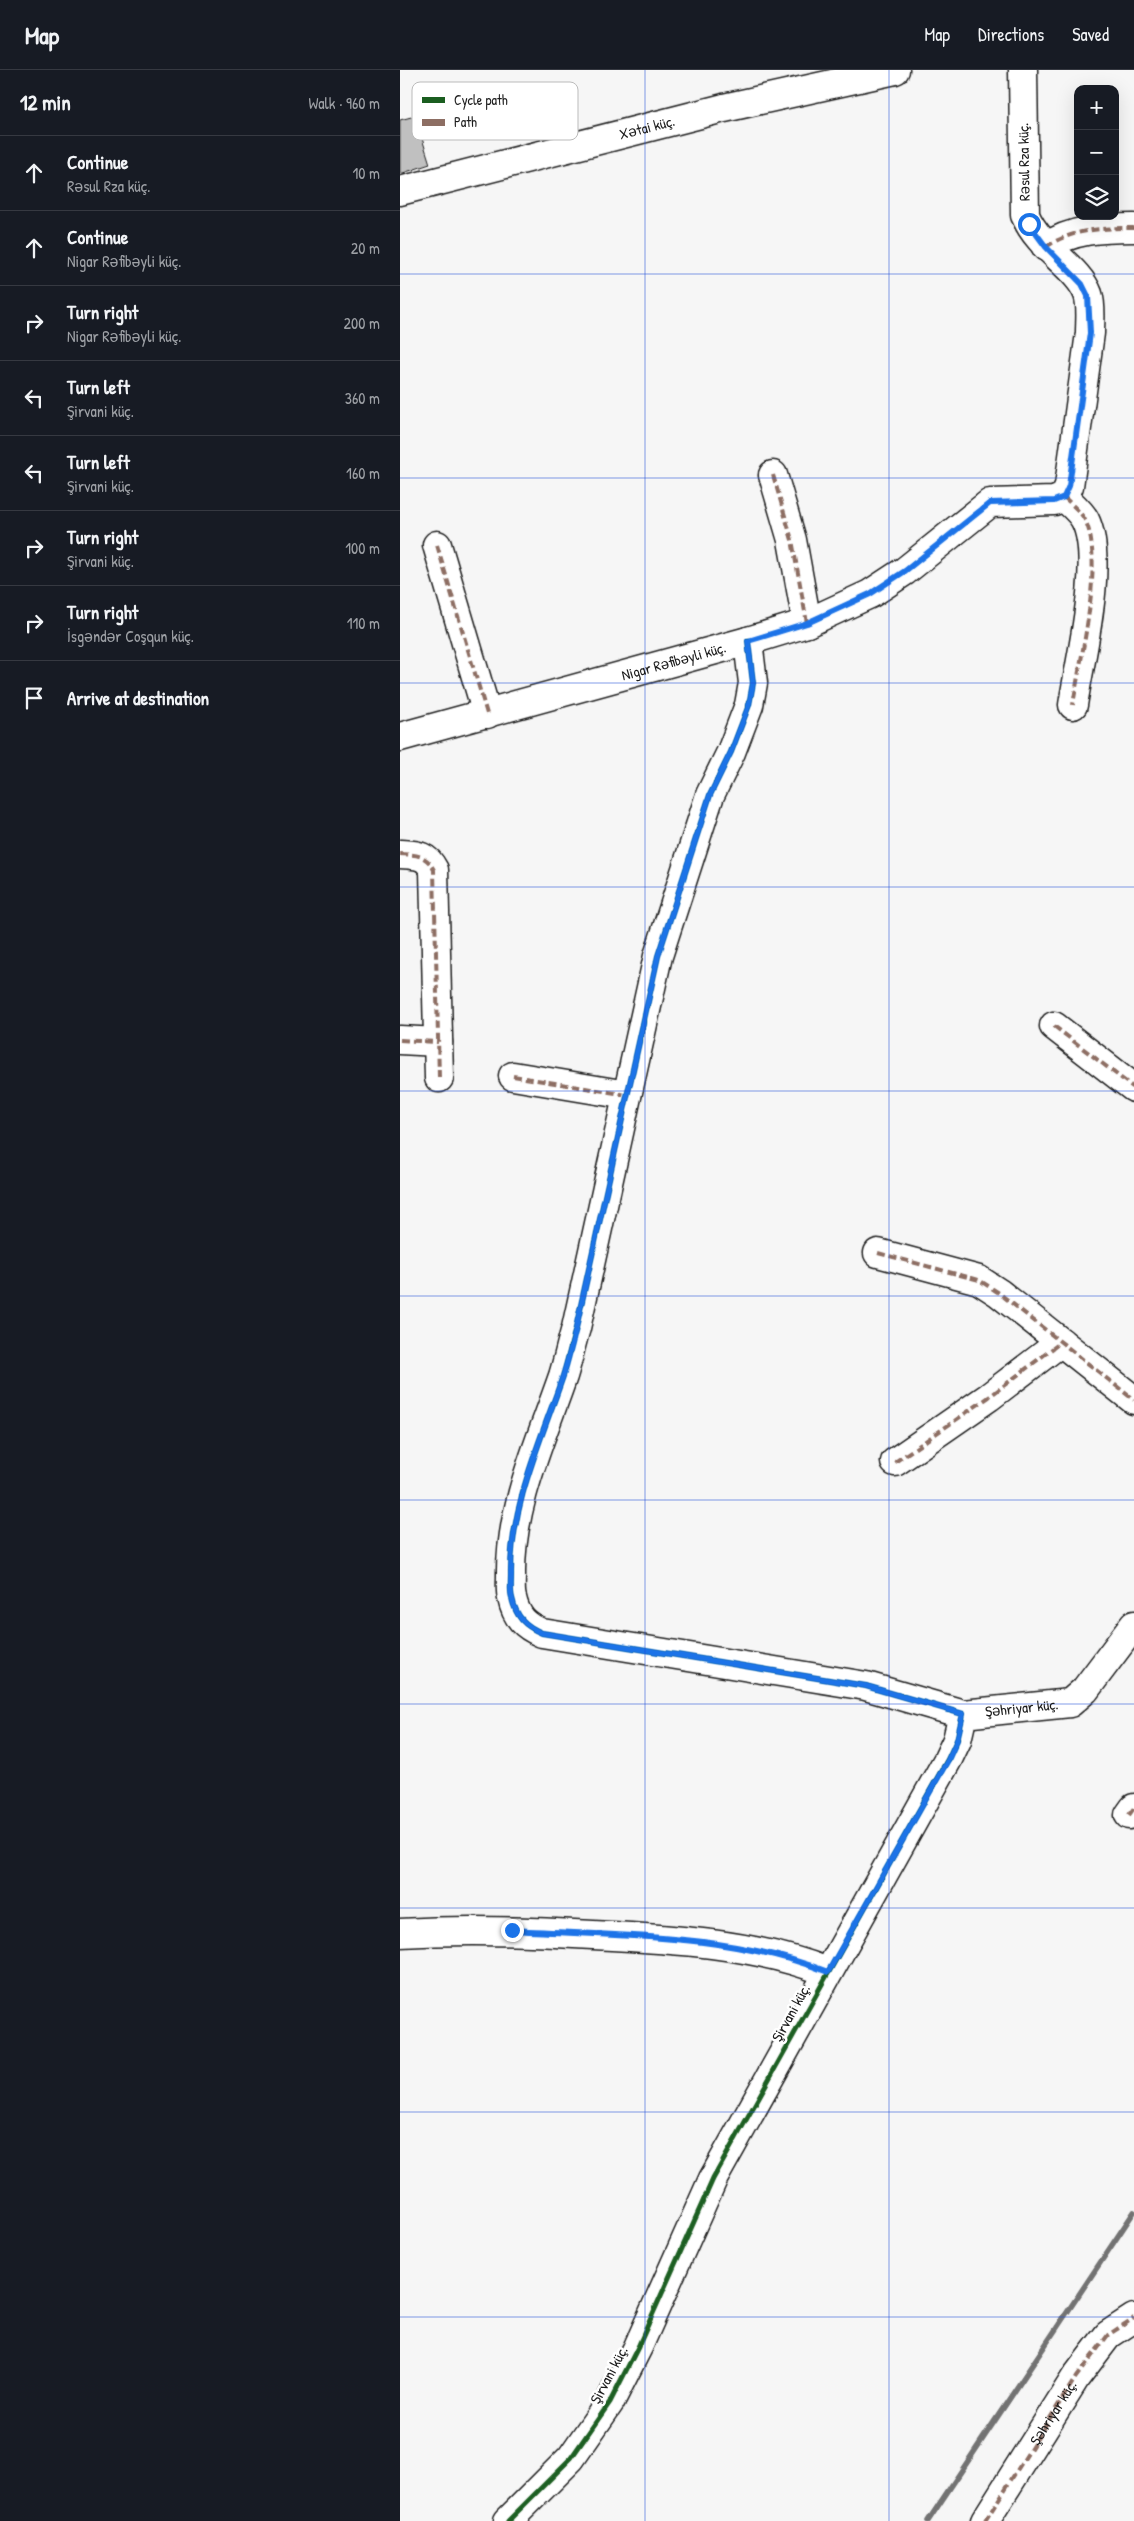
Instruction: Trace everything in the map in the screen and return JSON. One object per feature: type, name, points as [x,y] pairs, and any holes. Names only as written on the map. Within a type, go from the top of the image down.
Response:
[{"type":"street","name":"Xətai küç.","points":[[400,191],[724,108],[896,70]]},
{"type":"street","name":"Rəsul Rza küç.","points":[[1023,70],[1025,210],[1029,224],[1046,247]]},
{"type":"street","points":[[1073,706],[1092,583],[1093,541],[1084,518],[1064,497],[1070,477],[1091,313],[1088,296],[1082,284],[1046,247],[1061,237],[1079,231],[1134,228]]},
{"type":"street","points":[[773,476],[792,540],[807,623]]},
{"type":"street","name":"Nigar Rəfibəyli küç.","points":[[400,737],[807,623],[870,594],[905,571],[990,503],[1054,501],[1064,497]]},
{"type":"street","points":[[437,545],[487,714]]},
{"type":"street","points":[[748,641],[753,683],[749,705],[731,752],[710,795],[658,956],[576,1328],[564,1373],[527,1479],[517,1517],[511,1557],[512,1597],[518,1615],[527,1627],[542,1633],[866,1686],[963,1714]]},
{"type":"street","points":[[400,854],[420,855],[430,861],[434,870],[439,1078]]},
{"type":"street","points":[[1054,1026],[1134,1088]]},
{"type":"street","points":[[400,1040],[438,1042]]},
{"type":"street","points":[[514,1076],[628,1095]]},
{"type":"street","points":[[878,1253],[979,1280],[999,1293],[1134,1400]]},
{"type":"street","points":[[895,1462],[989,1397],[1061,1342]]},
{"type":"street","name":"Şəhriyar küç.","points":[[963,1714],[1070,1703],[1085,1690],[1134,1625]]},
{"type":"street","name":"Şirvani küç.","points":[[508,2521],[571,2458],[610,2402],[638,2348],[713,2179],[948,1760],[957,1740],[963,1714]]},
{"type":"street","points":[[400,1933],[512,1930],[647,1938],[750,1948],[794,1959],[828,1972]]},
{"type":"street","name":"Şəhriyar küç.","points":[[985,2521],[1076,2377],[1108,2336],[1134,2318]]},
{"type":"building","points":[[412,117],[412,140],[422,140],[430,164],[400,174],[400,120]]},
{"type":"waterway","points":[[928,2521],[1134,2212]]},
{"type":"marked path","points":[[1046,247],[1066,236],[1077,233],[1110,228],[1134,228]]},
{"type":"marked path","points":[[773,475],[792,540],[807,623]]},
{"type":"marked path","points":[[1064,497],[1085,520],[1091,538],[1093,559],[1089,610],[1073,705]]},
{"type":"marked path","points":[[437,545],[487,714]]},
{"type":"marked path","points":[[400,854],[420,856],[428,861],[434,870],[439,1078]]},
{"type":"marked path","points":[[1054,1026],[1134,1088]]},
{"type":"marked path","points":[[400,1040],[438,1042]]},
{"type":"marked path","points":[[513,1076],[627,1095]]},
{"type":"marked path","points":[[878,1253],[979,1280],[999,1293],[1134,1400]]},
{"type":"marked path","points":[[895,1462],[989,1397],[1061,1342]]},
{"type":"marked path","points":[[1129,1815],[1134,1808]]},
{"type":"marked path","points":[[985,2521],[1076,2377],[1108,2335],[1134,2318]]},
{"type":"cycle path","points":[[508,2521],[571,2458],[610,2402],[638,2347],[713,2179],[948,1759],[957,1740],[963,1714],[866,1686],[542,1633],[522,1620],[511,1595],[512,1549],[521,1499],[563,1376],[576,1328],[658,956],[710,795],[731,752],[749,705],[753,683],[748,641]]},
{"type":"route","points":[[512,1930],[647,1938],[750,1948],[794,1959],[828,1972],[948,1760],[957,1740],[963,1714],[866,1686],[542,1633],[527,1627],[518,1615],[512,1597],[511,1557],[517,1517],[527,1479],[564,1373],[576,1328],[658,956],[710,795],[731,752],[749,705],[753,683],[752,660],[748,641],[807,623],[870,594],[905,571],[990,503],[1054,501],[1064,497],[1069,486],[1090,333],[1091,313],[1088,296],[1082,284],[1046,247],[1029,224]]}]
